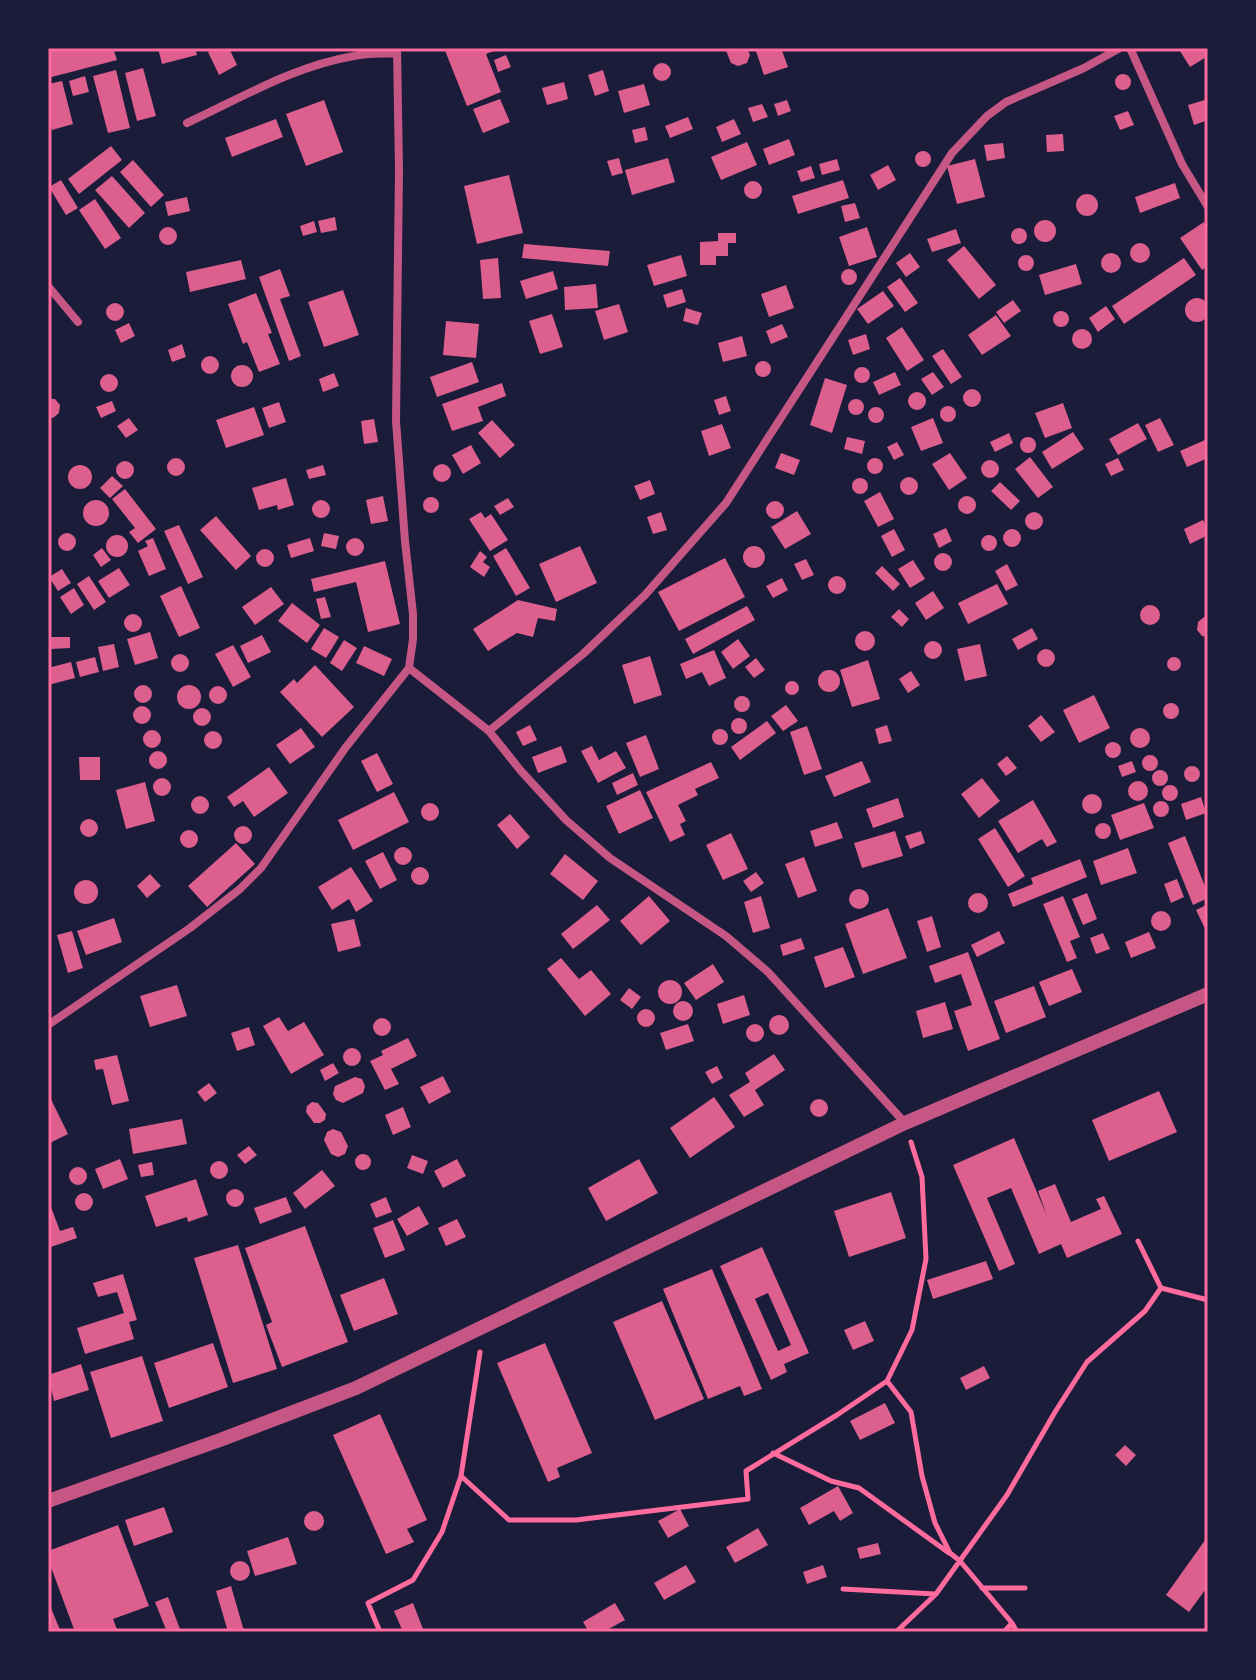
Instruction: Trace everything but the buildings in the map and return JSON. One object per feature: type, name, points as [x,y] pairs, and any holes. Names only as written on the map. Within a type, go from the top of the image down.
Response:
[{"type":"street","points":[[489,731],[583,654],[645,595],[726,503],[952,153],[987,116],[1006,102],[1084,68],[1120,48]]},
{"type":"street","points":[[1130,48],[1182,164],[1208,207]]},
{"type":"street","points":[[48,1025],[190,928],[240,889],[261,868],[346,747],[409,668],[413,614],[396,421],[397,50],[319,64],[285,76],[187,123]]},
{"type":"street","points":[[48,286],[78,322]]},
{"type":"street","points":[[409,668],[489,731],[566,820],[610,858],[726,936],[768,972],[905,1123]]},
{"type":"street","points":[[48,1501],[356,1388],[905,1123],[1208,994]]},
{"type":"path","points":[[461,1476],[509,1520],[576,1520],[748,1499],[746,1471],[887,1381],[912,1330],[926,1259],[922,1177],[905,1123]]},
{"type":"path","points":[[1138,1241],[1161,1288],[1208,1300]]},
{"type":"path","points":[[896,1632],[936,1594],[1007,1495],[1087,1362],[1145,1311],[1161,1288]]},
{"type":"path","points":[[380,1632],[368,1603],[413,1580],[442,1532],[461,1476],[484,1327]]},
{"type":"path","points":[[887,1381],[911,1412],[922,1476],[935,1523],[950,1553]]},
{"type":"path","points":[[773,1453],[831,1481],[859,1488],[950,1553],[960,1561],[1017,1632]]},
{"type":"path","points":[[981,1588],[1025,1588]]},
{"type":"path","points":[[843,1589],[936,1594]]},
{"type":"path","points":[[1004,1632],[1012,1623]]}]
